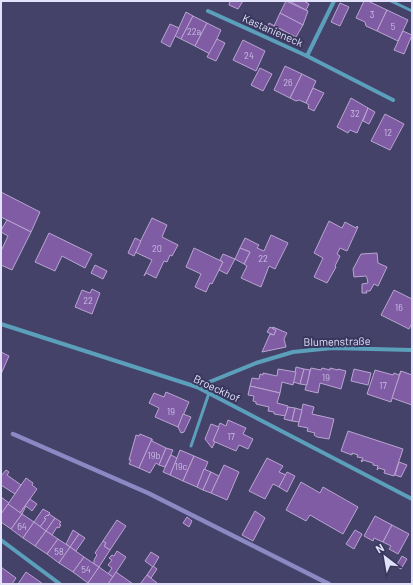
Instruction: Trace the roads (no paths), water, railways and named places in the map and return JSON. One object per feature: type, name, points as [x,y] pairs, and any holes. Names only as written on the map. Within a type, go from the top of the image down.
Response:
[{"type":"street","name":"Kastanieneck","points":[[307,56],[334,1]]},
{"type":"street","name":"Kastanieneck","points":[[208,12],[307,56],[394,100]]},
{"type":"street","name":"Broeckhof","points":[[1,324],[197,387],[412,499]]},
{"type":"street","name":"Blumenstraße","points":[[197,387],[256,363],[293,352],[332,348],[412,350]]},
{"type":"street","points":[[1,540],[60,584]]},
{"type":"lane","points":[[391,1],[412,11]]},
{"type":"lane","points":[[191,446],[209,393]]},
{"type":"waterway","points":[[13,434],[148,493],[329,584]]}]
